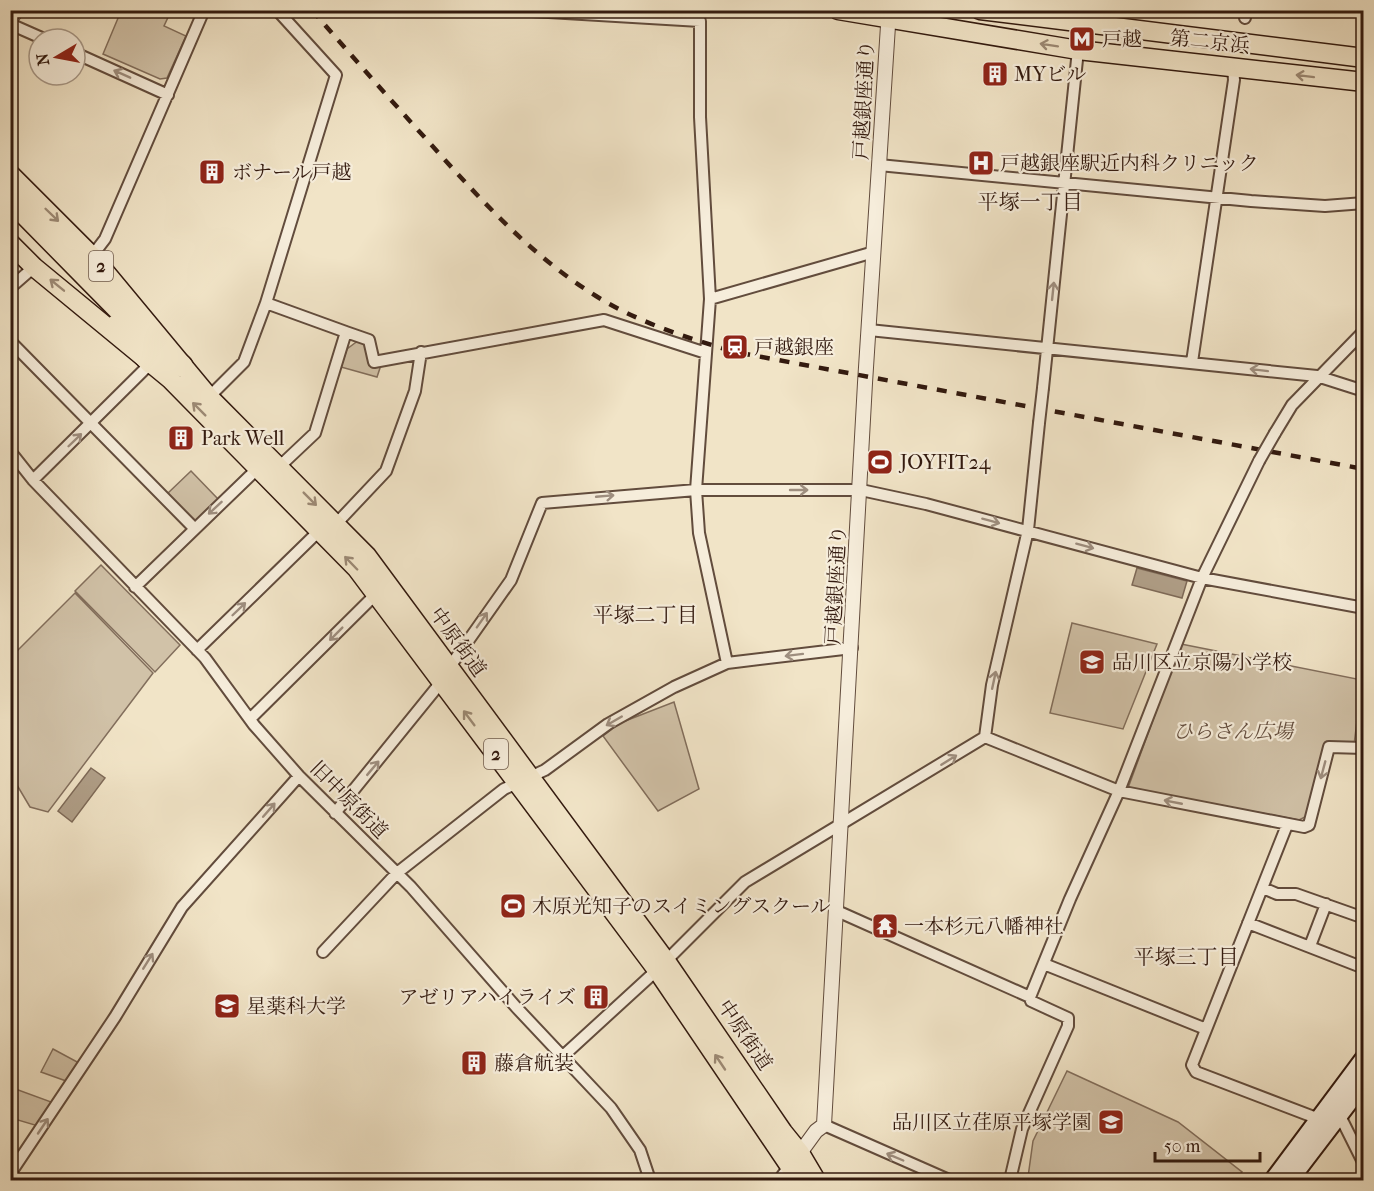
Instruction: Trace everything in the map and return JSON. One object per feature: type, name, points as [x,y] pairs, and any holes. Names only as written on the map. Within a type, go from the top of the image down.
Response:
[{"type":"highway","name":"2","points":[[10,199],[48,258],[182,366]]},
{"type":"highway","name":"2","points":[[10,218],[151,363]]},
{"type":"main road","name":"第二京浜","points":[[838,10],[889,15],[1078,50],[1364,82]]},
{"type":"main road","name":"第二京浜","points":[[980,10],[1082,18],[1364,58]]},
{"type":"main road","name":"中原街道","points":[[10,174],[92,256],[209,397],[279,467],[328,527],[377,593],[446,675]]},
{"type":"main road","name":"2","points":[[10,243],[48,258]]},
{"type":"main road","name":"中原街道","points":[[151,363],[258,468],[328,527],[367,556],[446,675],[783,1132],[792,1170],[816,1180]]},
{"type":"main road","points":[[1290,1180],[1336,1108],[1364,1058]]},
{"type":"main road","points":[[1273,1180],[1319,1119],[1336,1108],[1364,1083]]},
{"type":"street","points":[[17,10],[10,22],[27,30]]},
{"type":"street","points":[[92,256],[105,239],[204,10]]},
{"type":"street","points":[[209,397],[244,362],[266,303],[336,75],[277,10]]},
{"type":"street","points":[[516,10],[699,21],[700,117],[710,299],[696,490],[699,533],[727,663]]},
{"type":"street","name":"戸越銀座通り","points":[[824,1125],[889,15]]},
{"type":"street","points":[[985,737],[992,685],[1029,530],[1078,50]]},
{"type":"street","points":[[87,58],[168,94]]},
{"type":"street","points":[[1192,362],[1234,80],[1233,67]]},
{"type":"street","points":[[879,165],[1217,198],[1324,206],[1364,203]]},
{"type":"street","points":[[710,299],[874,252]]},
{"type":"street","points":[[10,288],[48,258]]},
{"type":"street","points":[[266,303],[369,340],[374,362],[604,320],[706,353]]},
{"type":"street","points":[[869,330],[1317,376],[1364,391]]},
{"type":"street","points":[[1030,997],[1119,791],[1202,578],[1259,461],[1292,405],[1317,376],[1364,331]]},
{"type":"street","points":[[279,467],[315,432],[346,332]]},
{"type":"street","points":[[10,341],[194,528]]},
{"type":"street","points":[[197,650],[386,471],[415,391],[421,352]]},
{"type":"street","points":[[33,480],[151,363]]},
{"type":"street","name":"旧中原街道","points":[[10,451],[33,480],[197,650],[250,719],[298,776],[397,873],[562,1057],[611,1108],[640,1150],[650,1180]]},
{"type":"street","points":[[135,587],[258,468]]},
{"type":"street","points":[[335,813],[446,675],[511,580],[542,503],[696,490],[861,490],[1029,530],[1202,578],[1364,608]]},
{"type":"street","points":[[250,719],[377,593]]},
{"type":"street","points":[[323,952],[397,873],[504,789],[524,780],[608,724],[674,687],[727,663],[852,648]]},
{"type":"street","points":[[985,737],[1119,791],[1304,827],[1309,825],[1329,747],[1364,748]]},
{"type":"street","points":[[562,1057],[662,965],[744,882],[985,737]]},
{"type":"street","points":[[10,1174],[115,1017],[182,907],[298,776]]},
{"type":"street","points":[[1287,825],[1192,1065],[1196,1072],[1319,1119]]},
{"type":"street","points":[[1263,888],[1277,894],[1296,894],[1364,918]]},
{"type":"street","points":[[1310,946],[1326,904]]},
{"type":"street","points":[[837,911],[1030,997],[1031,1001],[1068,1018],[1068,1026],[1022,1129],[1010,1180]]},
{"type":"street","points":[[1248,923],[1364,968]]},
{"type":"street","points":[[1044,964],[1206,1029]]},
{"type":"street","points":[[1336,1108],[1364,1164]]},
{"type":"street","points":[[792,1170],[816,1131],[824,1125],[949,1180]]},
{"type":"green space","points":[[121,11],[171,11],[164,26],[186,36],[167,78],[160,79],[103,54]]},
{"type":"green space","points":[[359,340],[366,342],[381,365],[377,377],[341,367],[347,349]]},
{"type":"green space","points":[[191,471],[218,499],[194,522],[167,494]]},
{"type":"green space","points":[[101,565],[180,645],[155,672],[75,591]]},
{"type":"green space","points":[[75,593],[153,673],[48,812],[30,807],[11,775],[11,657]]},
{"type":"green space","points":[[1072,623],[1157,644],[1123,729],[1050,713]]},
{"type":"green space","name":"ひらさん広場","points":[[1181,644],[1362,680],[1354,745],[1325,743],[1307,816],[1299,820],[1128,788]]},
{"type":"green space","points":[[674,702],[699,789],[658,811],[603,736],[620,723]]},
{"type":"green space","points":[[53,1049],[81,1064],[69,1082],[41,1072]]},
{"type":"green space","name":"品川区立荏原平塚学園","points":[[1067,1071],[1178,1122],[1242,1172],[1236,1180],[1035,1180],[1028,1177],[1033,1141]]},
{"type":"green space","points":[[10,1087],[54,1103],[38,1126],[11,1118]]},
{"type":"shaded area","points":[[1137,568],[1187,581],[1182,598],[1132,585]]},
{"type":"shaded area","points":[[91,768],[105,778],[72,822],[58,811]]},
{"type":"railway","points":[[312,10],[446,162],[527,244],[596,296],[646,322],[735,352],[1364,469]]},
{"type":"place","name":"戸越","points":[[1082,39]]},
{"type":"place","name":"MYビル","points":[[995,74]]},
{"type":"place","name":"戸越銀座駅近内科クリニック","points":[[981,163]]},
{"type":"place","name":"ボナール戸越","points":[[212,172]]},
{"type":"place","name":"戸越銀座","points":[[735,347]]},
{"type":"place","name":"Park Well","points":[[181,438]]},
{"type":"place","name":"JOYFIT24","points":[[880,462]]},
{"type":"place","name":"品川区立京陽小学校","points":[[1092,662]]},
{"type":"place","name":"木原光知子のスイミングスクール","points":[[513,906]]},
{"type":"place","name":"一本杉元八幡神社","points":[[885,926]]},
{"type":"place","name":"アゼリアハイライズ","points":[[596,997]]},
{"type":"place","name":"星薬科大学","points":[[227,1006]]},
{"type":"place","name":"藤倉航装","points":[[474,1063]]},
{"type":"place","name":"品川区立荏原平塚学園","points":[[1111,1122]]},
{"type":"district","name":"平塚一丁目","points":[[1030,202]]},
{"type":"district","name":"平塚二丁目","points":[[645,615]]},
{"type":"district","name":"平塚三丁目","points":[[1186,957]]}]
